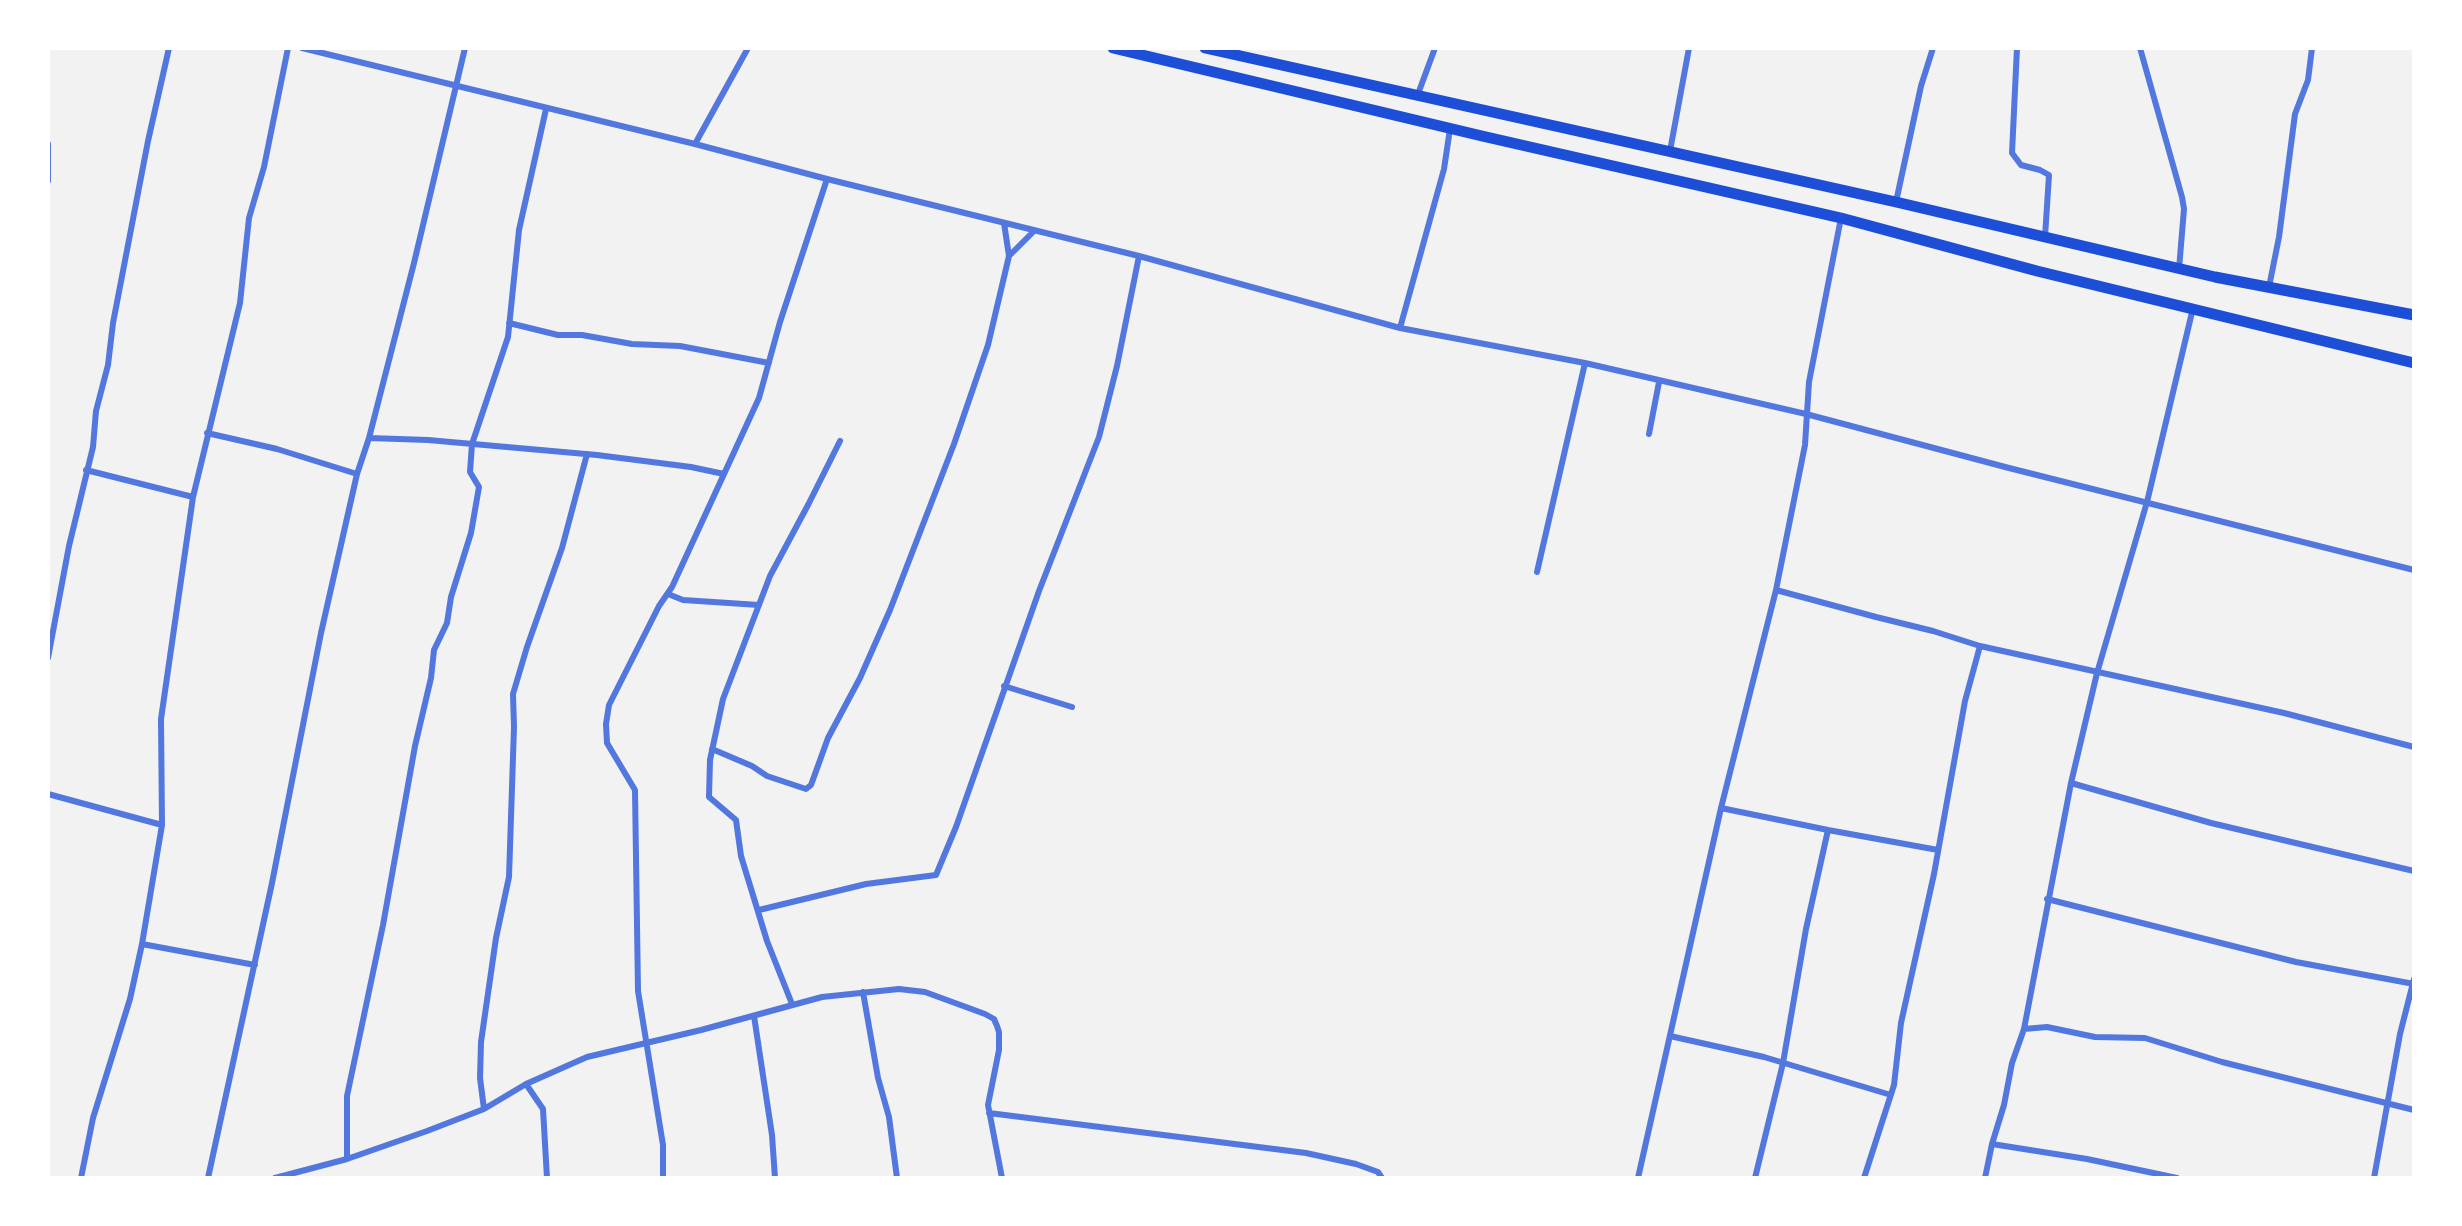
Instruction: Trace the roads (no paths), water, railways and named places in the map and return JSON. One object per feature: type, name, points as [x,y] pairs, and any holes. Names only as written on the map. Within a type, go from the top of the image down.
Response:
[{"type":"highway","points":[[1113,48],[1841,218],[2037,271],[2414,363]]},
{"type":"highway","points":[[1205,48],[1896,202],[2179,269],[2414,315]]},
{"type":"street","points":[[48,658],[69,546],[93,447],[96,411],[108,365],[113,323],[148,141],[169,48]]},
{"type":"street","points":[[81,1178],[93,1118],[130,999],[142,944],[162,825],[161,719],[193,497],[240,303],[249,218],[264,167],[288,48]]},
{"type":"street","points":[[302,48],[1139,256],[1400,328],[1585,363],[1806,414],[2414,570]]},
{"type":"street","points":[[210,1177],[321,633],[357,474],[414,263],[465,48]]},
{"type":"street","points":[[695,144],[748,48]]},
{"type":"street","points":[[1418,94],[1435,48]]},
{"type":"street","points":[[1670,152],[1689,48]]},
{"type":"street","points":[[1896,202],[1921,86],[1933,48]]},
{"type":"street","points":[[2017,48],[2012,153],[2021,165],[2049,175],[2045,238]]},
{"type":"street","points":[[2140,48],[2182,197],[2184,209],[2179,269]]},
{"type":"street","points":[[2269,287],[2279,237],[2295,114],[2308,80],[2312,48]]},
{"type":"street","points":[[347,1159],[347,1096],[394,868],[434,650],[447,623],[451,597],[471,533],[479,487],[470,472],[472,444],[508,337],[519,230],[546,109]]},
{"type":"street","points":[[1400,328],[1444,169],[1450,129]]},
{"type":"street","points":[[48,144],[48,181]]},
{"type":"street","points":[[663,1178],[663,1145],[638,991],[635,790],[607,743],[609,705],[668,594],[759,398],[827,179]]},
{"type":"street","points":[[1638,1178],[1721,808],[1776,590],[1805,445],[1809,382],[1841,218]]},
{"type":"street","points":[[712,749],[767,776],[806,789],[811,785],[828,738],[860,678],[890,610],[954,444],[988,345],[1009,256],[1004,223]]},
{"type":"street","points":[[1009,256],[1034,230]]},
{"type":"street","points":[[759,910],[866,884],[936,875],[1099,437],[1139,256]]},
{"type":"street","points":[[1985,1178],[2012,1063],[2024,1029],[2047,899],[2097,673],[2147,502],[2193,308]]},
{"type":"street","points":[[509,323],[558,335],[680,346],[769,363]]},
{"type":"street","points":[[1537,572],[1585,363]]},
{"type":"street","points":[[1649,434],[1659,382]]},
{"type":"street","points":[[207,433],[277,449],[357,474]]},
{"type":"street","points":[[369,438],[587,454],[724,474]]},
{"type":"street","points":[[792,1004],[767,941],[741,856],[736,820],[709,797],[712,749],[723,699],[770,576],[840,441]]},
{"type":"street","points":[[484,1109],[480,1078],[481,1042],[496,938],[509,877],[513,694],[562,548],[587,454]]},
{"type":"street","points":[[86,470],[193,497]]},
{"type":"street","points":[[1776,590],[1980,646],[2284,713],[2414,747]]},
{"type":"street","points":[[668,594],[683,600],[759,605]]},
{"type":"street","points":[[1864,1178],[1898,1064],[1901,1023],[1938,850],[1965,701],[1980,646]]},
{"type":"street","points":[[1004,686],[1072,707]]},
{"type":"street","points":[[2071,783],[2182,815],[2414,871]]},
{"type":"street","points":[[48,794],[162,825]]},
{"type":"street","points":[[1721,808],[1938,850]]},
{"type":"street","points":[[1755,1178],[1783,1063],[1803,944],[1828,830]]},
{"type":"street","points":[[2047,899],[2285,960],[2414,983],[2400,1034],[2374,1178]]},
{"type":"street","points":[[142,944],[255,965]]},
{"type":"street","points":[[275,1178],[347,1159],[484,1109],[526,1084],[587,1057],[822,997],[899,989],[925,992],[973,1008],[994,1019],[999,1032],[999,1050],[989,1091],[989,1113],[1002,1178]]},
{"type":"street","points":[[863,992],[878,1078],[889,1117],[897,1178]]},
{"type":"street","points":[[754,1016],[772,1135],[775,1178]]},
{"type":"street","points":[[2024,1029],[2047,1027],[2095,1037],[2145,1038],[2222,1062],[2414,1110]]},
{"type":"street","points":[[1670,1036],[1783,1063],[1891,1095]]},
{"type":"street","points":[[526,1084],[543,1109],[547,1178]]},
{"type":"street","points":[[989,1113],[1306,1153],[1356,1164],[1378,1172],[1382,1178]]},
{"type":"street","points":[[1992,1144],[2087,1159],[2177,1178]]}]
